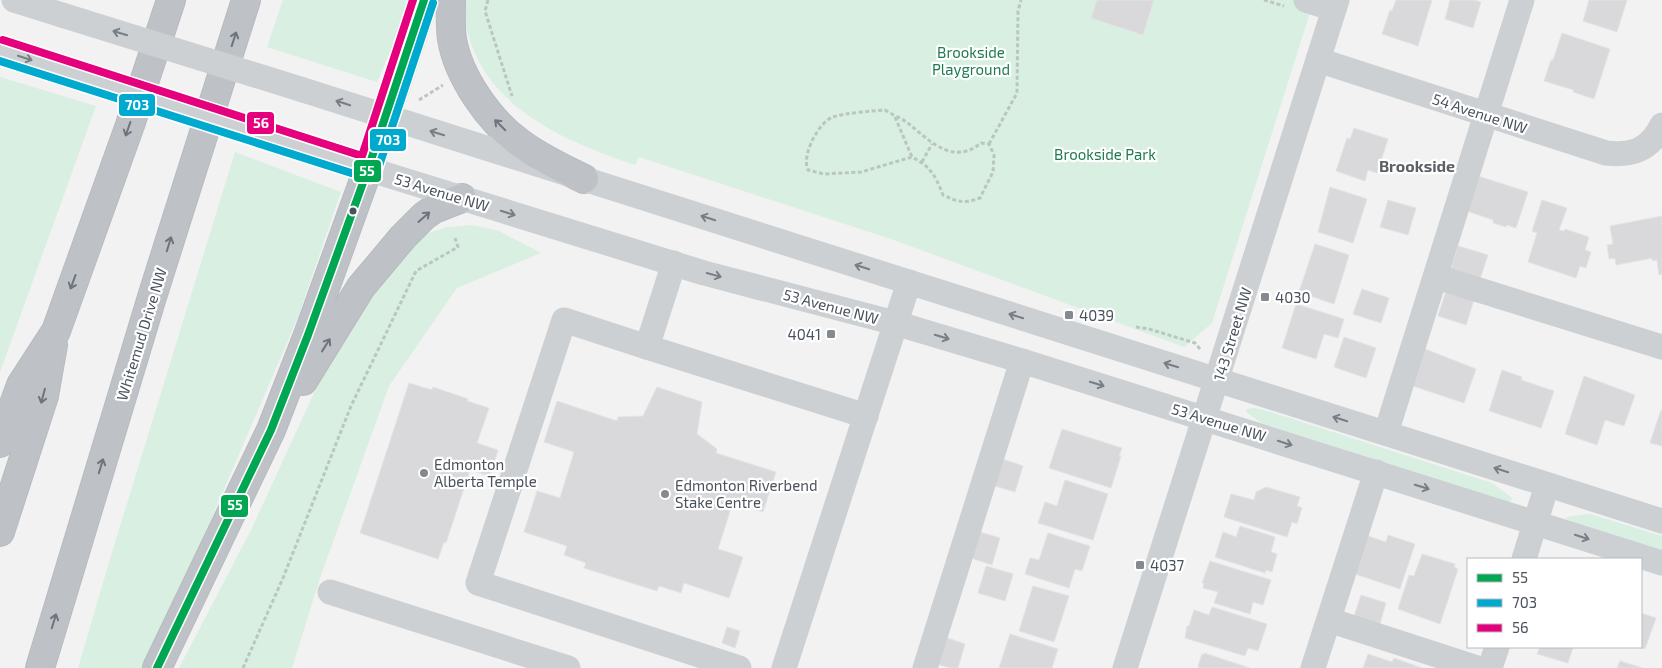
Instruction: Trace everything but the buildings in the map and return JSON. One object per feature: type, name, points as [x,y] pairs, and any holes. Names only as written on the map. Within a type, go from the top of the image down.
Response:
[{"type":"highway","points":[[0,532],[44,396],[56,332],[130,124],[171,0]]},
{"type":"highway","name":"Whitemud Drive NW","points":[[40,668],[152,297],[246,0]]},
{"type":"highway","points":[[158,668],[271,430],[308,336],[368,169],[424,0]]},
{"type":"highway","points":[[451,0],[452,40],[458,59],[481,103],[497,123],[518,142],[540,157],[584,179]]},
{"type":"highway","points":[[271,430],[328,344],[361,287],[403,237],[424,216],[434,209],[462,198]]},
{"type":"highway","points":[[0,443],[21,385],[56,332]]},
{"type":"street","points":[[14,0],[1218,379],[1662,521]]},
{"type":"street","points":[[1306,0],[1336,5]]},
{"type":"street","points":[[1386,434],[1522,0]]},
{"type":"street","name":"143 Street NW","points":[[1126,668],[1336,5]]},
{"type":"street","name":"53 Avenue NW","points":[[0,50],[368,169],[674,264],[895,323],[1022,361],[1662,563]]},
{"type":"street","name":"54 Avenue NW","points":[[1318,60],[1606,153],[1621,155],[1633,153],[1643,148],[1655,136],[1662,125]]},
{"type":"street","points":[[647,347],[674,264]]},
{"type":"street","points":[[1437,276],[1662,347]]},
{"type":"street","points":[[784,668],[909,282]]},
{"type":"street","points":[[739,668],[478,583],[564,320],[866,416]]},
{"type":"street","points":[[925,668],[1022,361]]},
{"type":"street","points":[[1313,668],[1376,472]]},
{"type":"street","points":[[1524,558],[1547,485]]},
{"type":"street","points":[[330,592],[568,668]]},
{"type":"street","points":[[1329,620],[1477,668]]},
{"type":"street","points":[[1490,668],[1496,648]]},
{"type":"path","points":[[488,0],[485,11],[512,96]]},
{"type":"path","points":[[988,144],[1017,93],[1018,11],[1021,0]]},
{"type":"path","points":[[912,157],[860,172],[824,174],[808,170],[805,164],[806,155],[812,142],[825,123],[833,117],[884,110],[907,122],[932,144],[944,150],[961,153],[976,148],[981,143],[988,144]]},
{"type":"path","points":[[895,117],[912,157],[928,167],[936,178],[943,195],[955,201],[968,203],[980,198],[993,172],[994,155],[988,144]]},
{"type":"path","points":[[922,162],[932,144]]},
{"type":"path","points":[[243,668],[283,578],[350,406],[381,341],[416,271],[458,248],[456,238]]},
{"type":"path","points":[[1130,326],[1149,329],[1195,343],[1200,348]]},
{"type":"green space","points":[[283,0],[409,0],[397,36],[377,82],[267,47]]},
{"type":"green space","name":"Brookside Park","points":[[463,0],[1314,0],[1212,323],[1184,347],[891,239],[639,157],[635,165],[583,146],[534,119],[512,103],[493,83],[478,61],[468,34],[463,13]]},
{"type":"green space","points":[[0,77],[96,106],[0,372]]},
{"type":"green space","points":[[235,152],[341,192],[298,317],[213,515],[144,668],[78,668],[110,559]]},
{"type":"green space","points":[[472,225],[499,231],[541,253],[457,288],[389,386],[320,578],[292,668],[179,668],[252,528],[325,369],[366,295],[416,237],[447,227]]},
{"type":"green space","points":[[1254,408],[1492,483],[1512,499],[1510,502],[1263,424],[1246,412],[1247,409]]},
{"type":"green space","points":[[1590,514],[1662,536],[1662,551],[1567,520],[1566,517]]},
{"type":"transit line","name":"56","points":[[3,40],[362,156],[413,0]]},
{"type":"transit line","name":"55","points":[[157,668],[271,430],[308,335],[368,169],[424,0]]},
{"type":"transit line","name":"703","points":[[0,61],[370,179],[377,172],[433,3]]},
{"type":"place","name":"4030","points":[[1265,297]]},
{"type":"place","name":"4039","points":[[1069,315]]},
{"type":"place","name":"4041","points":[[831,334]]},
{"type":"place","name":"Edmonton Alberta Temple","points":[[424,473]]},
{"type":"place","name":"Edmonton Riverbend Stake Centre","points":[[665,494]]},
{"type":"place","name":"4037","points":[[1140,565]]},
{"type":"district","name":"Brookside","points":[[1417,165]]},
{"type":"park label","name":"Brookside Playground","points":[[971,60]]}]
